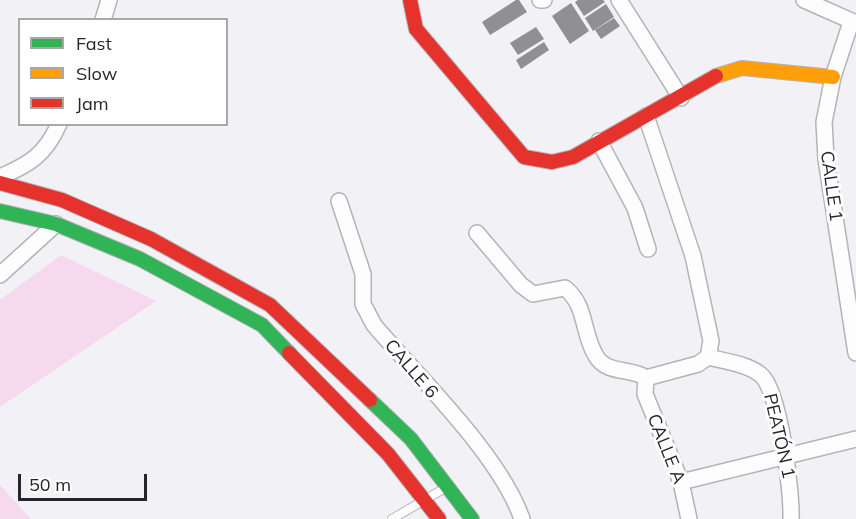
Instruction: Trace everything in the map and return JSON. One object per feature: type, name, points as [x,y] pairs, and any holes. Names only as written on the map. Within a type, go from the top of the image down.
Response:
[{"type":"main road","points":[[410,0],[416,29],[524,157],[552,162],[573,157],[681,98],[719,74],[742,68],[833,77]]},
{"type":"main road","points":[[0,183],[62,200],[151,239],[270,305],[411,439],[472,519]]},
{"type":"main road","points":[[0,211],[56,224],[140,260],[262,326],[388,454],[439,519]]},
{"type":"street","points":[[104,18],[109,0]]},
{"type":"street","points":[[618,0],[681,98]]},
{"type":"street","points":[[804,0],[853,22]]},
{"type":"street","name":"CALLE 1","points":[[853,22],[833,77],[824,122],[826,159],[856,354]]},
{"type":"street","points":[[477,233],[521,285],[533,294],[565,288],[576,296],[596,357],[609,369],[638,372],[646,378],[698,364],[708,357],[711,341],[693,256],[646,116]]},
{"type":"street","points":[[0,177],[30,162],[45,151],[58,126]]},
{"type":"street","points":[[599,141],[635,208],[648,249]]},
{"type":"street","name":"CALLE 6","points":[[339,201],[363,274],[363,304],[374,325],[475,443],[514,494],[522,519]]},
{"type":"street","points":[[0,275],[56,224]]},
{"type":"street","name":"PEATÓN 1","points":[[708,357],[749,368],[767,381],[787,456],[792,495],[791,519]]},
{"type":"street","name":"CALLE A","points":[[646,378],[647,401],[681,482],[689,519]]},
{"type":"street","points":[[681,482],[856,439]]},
{"type":"lane","points":[[392,519],[449,486]]},
{"type":"shaded area","points":[[61,255],[156,301],[0,407],[0,300]]},
{"type":"shaded area","points":[[0,485],[31,519],[0,519]]},
{"type":"building","points":[[519,0],[527,12],[490,35],[482,22]]},
{"type":"building","points":[[603,0],[605,2],[584,16],[575,2]]},
{"type":"building","points":[[571,3],[589,31],[570,44],[552,16]]},
{"type":"building","points":[[606,4],[614,17],[593,31],[585,18]]},
{"type":"building","points":[[614,18],[620,26],[601,39],[595,30]]},
{"type":"building","points":[[536,27],[544,39],[518,55],[510,43]]},
{"type":"building","points":[[544,42],[549,50],[521,69],[516,60]]},
{"type":"traffic: fast","points":[[0,211],[56,224],[140,259],[262,325],[289,353]]},
{"type":"traffic: fast","points":[[370,400],[411,439],[472,519]]},
{"type":"traffic: slow","points":[[716,76],[742,68],[833,77]]},
{"type":"traffic: jam","points":[[410,0],[416,29],[524,157],[552,162],[573,157],[716,76]]},
{"type":"traffic: jam","points":[[0,183],[62,200],[151,239],[270,305],[370,400]]},
{"type":"traffic: jam","points":[[289,353],[388,454],[439,519]]}]
